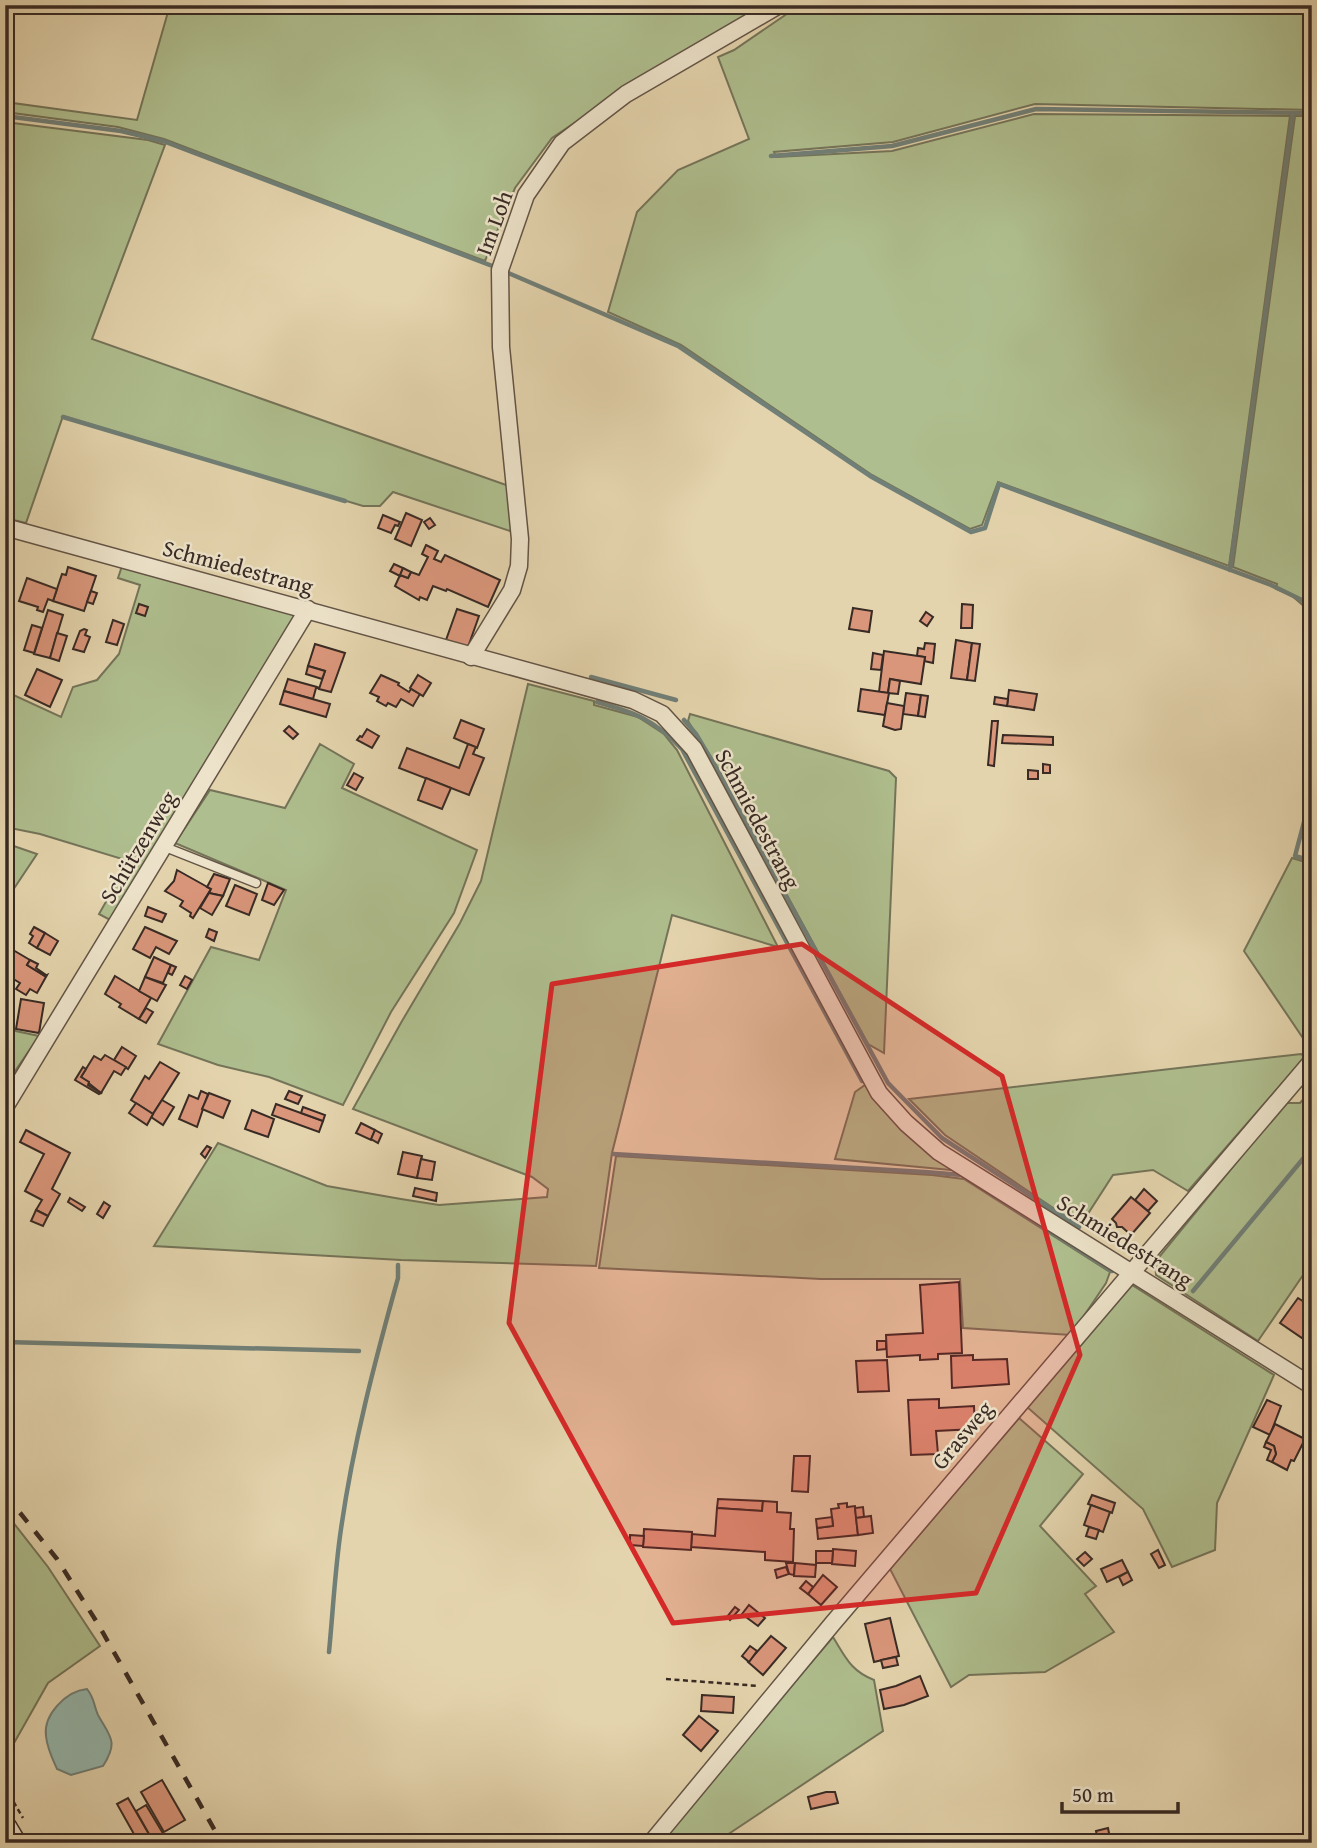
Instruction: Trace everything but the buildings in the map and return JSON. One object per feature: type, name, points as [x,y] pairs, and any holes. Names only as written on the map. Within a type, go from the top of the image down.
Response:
[{"type":"main road","points":[[14,1843],[15,1824]]},
{"type":"street","name":"Im Loh","points":[[471,657],[512,590],[519,566],[520,539],[501,347],[500,270],[526,195],[562,143],[626,94],[779,5]]},
{"type":"street","name":"Schmiedestrang","points":[[5,527],[633,700],[662,714],[694,749],[879,1093],[906,1123],[939,1152],[1312,1386]]},
{"type":"street","name":"Schützenweg","points":[[5,1107],[309,609]]},
{"type":"street","name":"Grasweg","points":[[651,1843],[775,1691],[1312,1061]]},
{"type":"lane","points":[[165,847],[256,883]]},
{"type":"path","points":[[666,1679],[766,1687],[775,1691]]},
{"type":"path","points":[[5,1787],[15,1824]]},
{"type":"highlighted area","points":[[802,944],[1002,1076],[1080,1355],[976,1593],[673,1623],[509,1323],[552,984]]},
{"type":"green space","points":[[170,5],[766,5],[624,90],[552,138],[515,188],[485,261],[164,139],[118,127],[5,112],[5,102],[137,120]]},
{"type":"green space","points":[[800,5],[1312,5],[1312,110],[1035,104],[893,142],[774,152],[776,157],[892,151],[1034,114],[1290,116],[1229,566],[998,482],[982,525],[970,529],[872,475],[681,345],[608,312],[637,212],[678,170],[749,139],[718,57],[734,50]]},
{"type":"green space","points":[[1295,116],[1312,116],[1312,613],[1291,595],[1276,589],[1277,584],[1233,567]]},
{"type":"green space","points":[[5,122],[148,140],[165,145],[92,339],[509,486],[513,532],[393,492],[380,506],[363,506],[63,416],[26,523],[5,518]]},
{"type":"green space","points":[[123,563],[300,613],[112,921],[99,914],[129,861],[40,834],[5,827],[5,691],[61,717],[73,687],[97,680],[119,654],[140,585],[118,578]]},
{"type":"green space","points":[[528,684],[594,701],[594,705],[638,717],[664,734],[677,750],[778,947],[672,915],[612,1153],[596,1266],[401,1260],[154,1246],[218,1143],[327,1186],[401,1199],[439,1205],[547,1197],[548,1189],[532,1177],[353,1109],[460,923],[481,881]]},
{"type":"green space","points":[[690,714],[889,771],[896,778],[884,1053],[868,1044],[716,765],[688,721]]},
{"type":"green space","points":[[320,744],[354,764],[342,788],[477,850],[454,913],[391,1012],[343,1105],[269,1077],[218,1065],[158,1044],[211,947],[259,960],[286,890],[175,843],[210,790],[285,808]]},
{"type":"green space","points":[[5,843],[37,854],[5,902]]},
{"type":"green space","points":[[1292,858],[1312,864],[1312,1043],[1309,1047],[1244,951]]},
{"type":"green space","points":[[5,1013],[10,1014],[8,1027],[11,1030],[39,1036],[5,1086]]},
{"type":"green space","points":[[1301,1054],[1305,1057],[1188,1191],[1153,1170],[1113,1175],[1080,1226],[945,1135],[909,1099]]},
{"type":"green space","points":[[865,1085],[875,1099],[961,1171],[835,1159],[855,1092]]},
{"type":"green space","points":[[1312,1085],[1312,1262],[1258,1341],[1156,1275],[1155,1262],[1285,1103],[1300,1103]]},
{"type":"green space","points":[[616,1156],[964,1179],[1110,1272],[1106,1283],[1071,1335],[963,1328],[960,1279],[821,1279],[599,1268]]},
{"type":"green space","points":[[1132,1285],[1274,1375],[1217,1503],[1215,1550],[1172,1567],[1143,1509],[1027,1407]]},
{"type":"green space","points":[[1019,1418],[1083,1474],[1040,1526],[1096,1586],[1085,1594],[1114,1632],[1045,1672],[969,1675],[951,1687],[890,1569]]},
{"type":"green space","points":[[5,1512],[48,1567],[100,1646],[48,1683],[5,1759]]},
{"type":"green space","points":[[833,1637],[854,1668],[874,1680],[883,1731],[715,1843],[656,1843]]},
{"type":"water","points":[[87,1689],[111,1739],[111,1751],[103,1766],[71,1775],[57,1769],[47,1745],[46,1728],[57,1705],[71,1694]]},
{"type":"waterway","points":[[771,156],[892,146],[1036,109],[1312,113]]},
{"type":"waterway","points":[[1230,570],[1293,113]]},
{"type":"waterway","points":[[5,116],[121,131],[163,141],[495,267]]},
{"type":"waterway","points":[[506,272],[678,346],[870,476],[971,532],[985,528],[999,484],[1271,585],[1312,605]]},
{"type":"waterway","points":[[63,417],[345,501]]},
{"type":"waterway","points":[[591,677],[676,700]]},
{"type":"waterway","points":[[597,702],[643,718],[682,749],[862,1081]]},
{"type":"waterway","points":[[684,720],[696,734],[715,766],[888,1083],[942,1138],[1079,1227]]},
{"type":"waterway","points":[[1312,792],[1295,856],[1312,861]]},
{"type":"waterway","points":[[1193,1291],[1312,1148]]},
{"type":"waterway","points":[[613,1154],[925,1172],[962,1175],[966,1178]]},
{"type":"waterway","points":[[989,1192],[1112,1271]]},
{"type":"waterway","points":[[329,1652],[337,1559],[346,1497],[365,1403],[398,1278],[398,1265]]},
{"type":"waterway","points":[[5,1342],[359,1351]]},
{"type":"railway","points":[[5,1494],[57,1559],[98,1624],[222,1843]]}]
